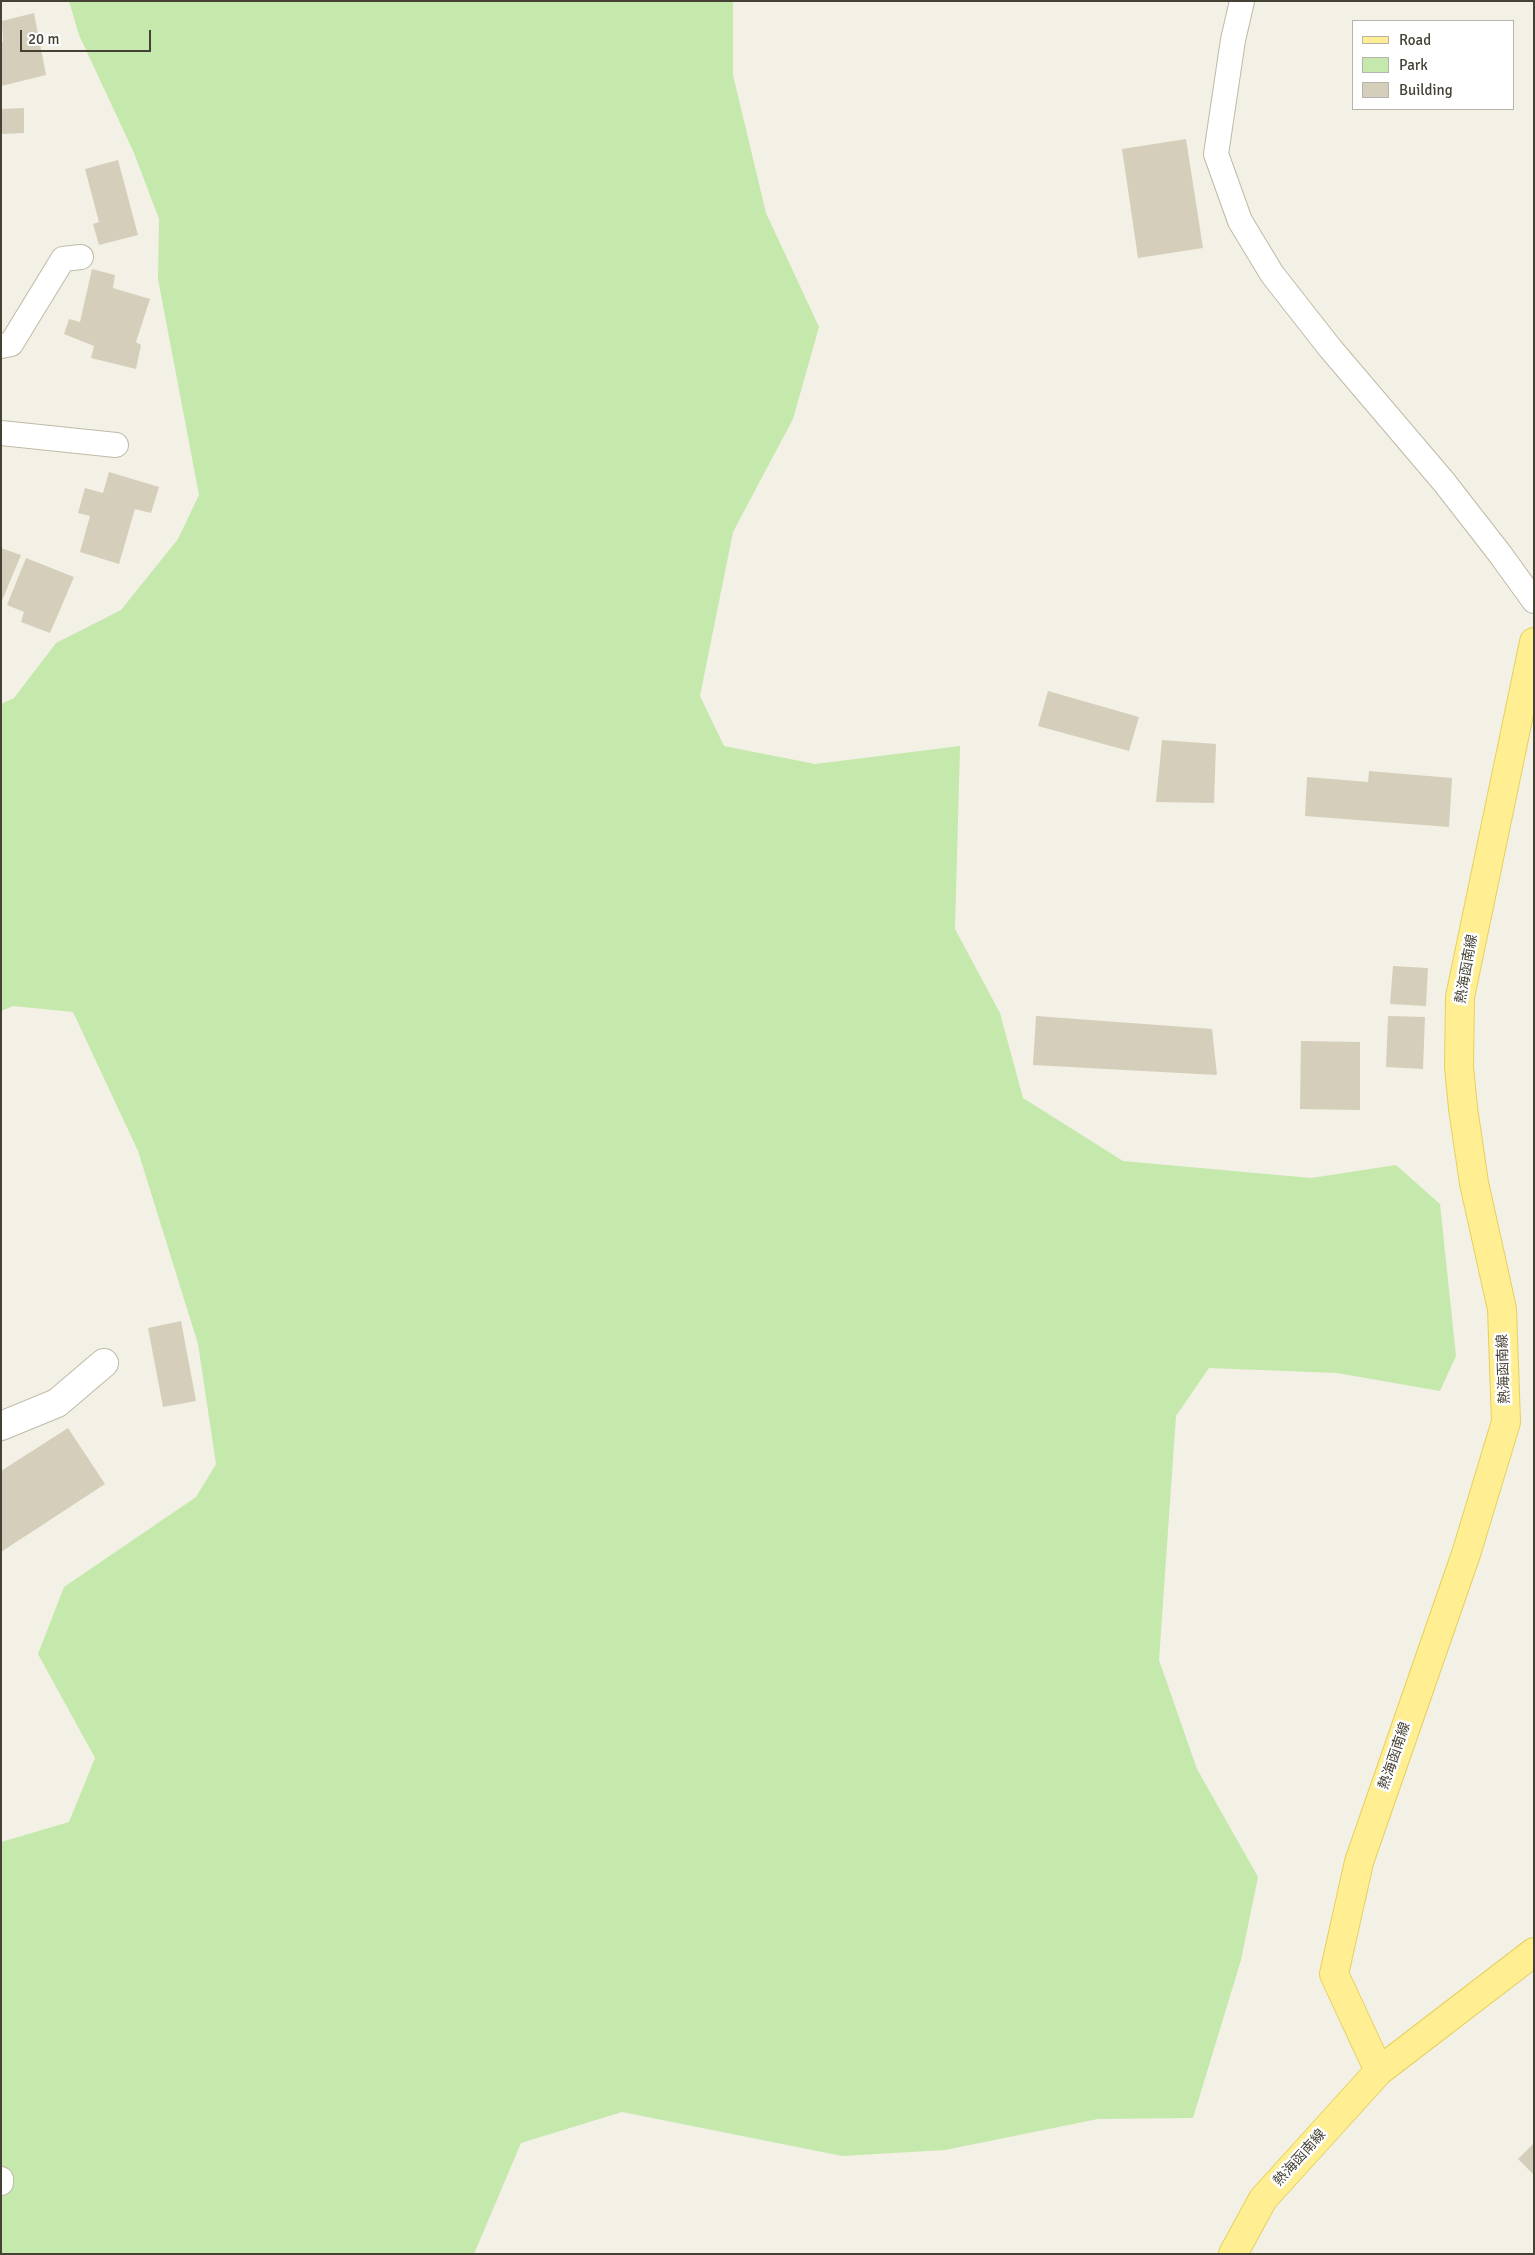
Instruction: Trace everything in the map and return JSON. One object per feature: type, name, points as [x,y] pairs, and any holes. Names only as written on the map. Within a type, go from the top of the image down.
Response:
[{"type":"main road","name":"熱海函南線","points":[[1379,2071],[1334,1974],[1358,1862],[1466,1554],[1506,1422],[1502,1309],[1474,1183],[1463,1108],[1459,1067],[1460,997],[1534,642]]},
{"type":"main road","name":"熱海函南線","points":[[1233,2254],[1263,2199],[1379,2071],[1534,1952]]},
{"type":"street","points":[[1,1426],[57,1403],[104,1363]]},
{"type":"lane","points":[[1242,1],[1233,40],[1216,154],[1240,221],[1272,274],[1330,348],[1449,489],[1534,601]]},
{"type":"lane","points":[[1,346],[10,344],[63,259],[81,257]]},
{"type":"lane","points":[[1,432],[116,445]]},
{"type":"green space","points":[[69,1],[733,1],[733,75],[766,213],[819,327],[793,419],[733,532],[700,696],[724,746],[815,764],[960,746],[955,929],[1000,1013],[1023,1098],[1123,1161],[1311,1178],[1396,1165],[1440,1204],[1456,1356],[1440,1391],[1337,1373],[1209,1368],[1176,1416],[1159,1660],[1197,1769],[1258,1877],[1241,1960],[1193,2118],[1098,2119],[945,2150],[842,2156],[622,2112],[521,2143],[474,2254],[1,2254],[1,1842],[69,1822],[95,1758],[38,1654],[64,1587],[196,1497],[216,1464],[198,1344],[138,1151],[73,1012],[13,1006],[1,1011],[1,704],[14,698],[56,643],[121,610],[178,539],[199,495],[158,279],[159,219],[134,153],[79,35]]},
{"type":"building","points":[[34,13],[46,75],[1,86],[2,21]]},
{"type":"building","points":[[24,108],[24,133],[1,134],[1,109]]},
{"type":"building","points":[[1186,139],[1203,248],[1138,258],[1122,149]]},
{"type":"building","points":[[118,160],[138,235],[99,245],[93,224],[99,222],[85,169]]},
{"type":"building","points":[[92,269],[115,275],[113,288],[150,299],[136,342],[141,345],[136,369],[91,358],[94,346],[64,334],[69,319],[80,322]]},
{"type":"building","points":[[109,472],[159,487],[151,513],[135,509],[119,564],[80,552],[90,516],[78,513],[85,488],[103,493]]},
{"type":"building","points":[[1,548],[21,555],[1,603]]},
{"type":"building","points":[[26,558],[74,577],[50,633],[21,622],[24,612],[7,605]]},
{"type":"building","points":[[1048,691],[1139,717],[1129,751],[1038,726]]},
{"type":"building","points":[[1162,740],[1216,744],[1214,803],[1156,802]]},
{"type":"building","points":[[1369,771],[1452,778],[1449,827],[1305,816],[1307,777],[1368,782]]},
{"type":"building","points":[[1393,966],[1428,968],[1426,1006],[1390,1004]]},
{"type":"building","points":[[1036,1016],[1212,1029],[1217,1075],[1033,1065]]},
{"type":"building","points":[[1388,1016],[1425,1017],[1423,1069],[1386,1067]]},
{"type":"building","points":[[1301,1041],[1360,1042],[1360,1110],[1300,1109]]},
{"type":"building","points":[[181,1321],[196,1401],[163,1407],[148,1328]]},
{"type":"building","points":[[68,1428],[105,1484],[1,1552],[1,1471]]},
{"type":"building","points":[[1534,2143],[1534,2175],[1518,2159]]}]
